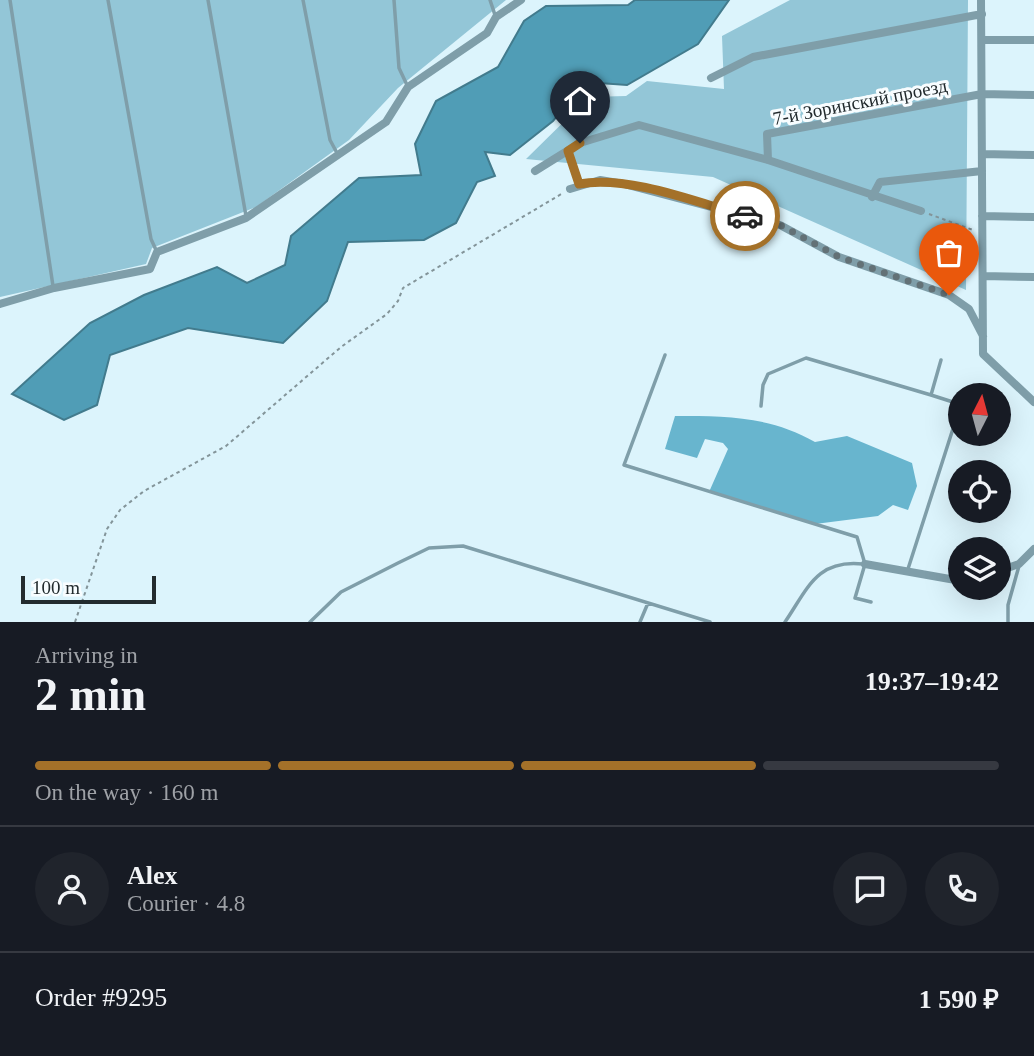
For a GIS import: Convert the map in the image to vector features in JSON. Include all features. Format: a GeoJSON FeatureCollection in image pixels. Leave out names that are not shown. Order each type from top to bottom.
{"type":"FeatureCollection","features":[{"type":"Feature","properties":{"kind":"street"},"geometry":{"type":"LineString","coordinates":[[0,304],[54,288],[150,269],[157,252],[246,218],[386,122],[408,87],[487,33],[496,17],[521,0]]}},
{"type":"Feature","properties":{"kind":"street"},"geometry":{"type":"LineString","coordinates":[[982,0],[983,354],[1034,402]]}},
{"type":"Feature","properties":{"kind":"street"},"geometry":{"type":"LineString","coordinates":[[711,78],[753,57],[982,14]]}},
{"type":"Feature","properties":{"kind":"street"},"geometry":{"type":"LineString","coordinates":[[982,40],[1034,40]]}},
{"type":"Feature","properties":{"kind":"street"},"geometry":{"type":"LineString","coordinates":[[982,94],[1034,95]]}},
{"type":"Feature","properties":{"kind":"street","name":"7-й Зоринский проезд"},"geometry":{"type":"LineString","coordinates":[[768,160],[767,134],[982,94]]}},
{"type":"Feature","properties":{"kind":"street"},"geometry":{"type":"LineString","coordinates":[[536,171],[580,143],[639,125],[768,160],[872,197],[921,211]]}},
{"type":"Feature","properties":{"kind":"street"},"geometry":{"type":"LineString","coordinates":[[982,154],[1034,155]]}},
{"type":"Feature","properties":{"kind":"street"},"geometry":{"type":"LineString","coordinates":[[872,197],[880,182],[982,172]]}},
{"type":"Feature","properties":{"kind":"street"},"geometry":{"type":"LineString","coordinates":[[570,189],[579,184],[600,180],[624,184],[780,225],[839,257],[949,295],[970,310],[983,336]]}},
{"type":"Feature","properties":{"kind":"street"},"geometry":{"type":"LineString","coordinates":[[982,216],[1034,217]]}},
{"type":"Feature","properties":{"kind":"street"},"geometry":{"type":"LineString","coordinates":[[983,276],[1034,276]]}},
{"type":"Feature","properties":{"kind":"street"},"geometry":{"type":"LineString","coordinates":[[1011,567],[1019,564],[1034,549]]}},
{"type":"Feature","properties":{"kind":"street"},"geometry":{"type":"LineString","coordinates":[[865,564],[948,579]]}},
{"type":"Feature","properties":{"kind":"lane"},"geometry":{"type":"LineString","coordinates":[[10,0],[54,288]]}},
{"type":"Feature","properties":{"kind":"lane"},"geometry":{"type":"LineString","coordinates":[[108,0],[151,239],[157,252]]}},
{"type":"Feature","properties":{"kind":"lane"},"geometry":{"type":"LineString","coordinates":[[208,0],[246,218]]}},
{"type":"Feature","properties":{"kind":"lane"},"geometry":{"type":"LineString","coordinates":[[303,0],[330,140],[338,155]]}},
{"type":"Feature","properties":{"kind":"lane"},"geometry":{"type":"LineString","coordinates":[[394,0],[400,68],[408,87]]}},
{"type":"Feature","properties":{"kind":"lane"},"geometry":{"type":"LineString","coordinates":[[490,0],[496,17]]}},
{"type":"Feature","properties":{"kind":"lane"},"geometry":{"type":"LineString","coordinates":[[568,151],[579,184]]}},
{"type":"Feature","properties":{"kind":"lane"},"geometry":{"type":"LineString","coordinates":[[665,355],[624,465],[857,537],[865,564],[855,598],[871,602]]}},
{"type":"Feature","properties":{"kind":"lane"},"geometry":{"type":"LineString","coordinates":[[761,406],[763,385],[768,374],[806,358],[956,403],[959,410],[922,533],[906,573]]}},
{"type":"Feature","properties":{"kind":"lane"},"geometry":{"type":"LineString","coordinates":[[931,395],[941,360]]}},
{"type":"Feature","properties":{"kind":"lane"},"geometry":{"type":"LineString","coordinates":[[310,622],[341,592],[429,548],[463,546],[710,622]]}},
{"type":"Feature","properties":{"kind":"lane"},"geometry":{"type":"LineString","coordinates":[[785,622],[814,580],[828,566],[844,562],[865,564]]}},
{"type":"Feature","properties":{"kind":"lane"},"geometry":{"type":"LineString","coordinates":[[1008,622],[1008,605],[1019,564]]}},
{"type":"Feature","properties":{"kind":"lane"},"geometry":{"type":"LineString","coordinates":[[640,622],[648,603]]}},
{"type":"Feature","properties":{"kind":"path"},"geometry":{"type":"LineString","coordinates":[[75,622],[107,529],[120,510],[144,491],[226,446],[341,348],[387,314],[398,301],[403,288],[570,189]]}},
{"type":"Feature","properties":{"kind":"path"},"geometry":{"type":"LineString","coordinates":[[921,211],[982,234]]}},
{"type":"Feature","properties":{"kind":"shaded area"},"geometry":{"type":"Polygon","coordinates":[[[0,0],[506,0],[398,88],[349,140],[256,207],[152,248],[146,264],[0,297],[0,0]]]}},
{"type":"Feature","properties":{"kind":"shaded area"},"geometry":{"type":"Polygon","coordinates":[[[635,0],[729,0],[698,44],[627,85],[585,82],[553,121],[510,155],[485,152],[495,176],[477,182],[456,223],[424,240],[348,242],[327,301],[283,343],[188,328],[110,355],[97,405],[64,420],[12,394],[90,323],[144,295],[217,267],[247,283],[285,265],[291,236],[359,178],[421,175],[415,144],[436,101],[498,67],[524,21],[546,6],[628,5],[635,0]]]}},
{"type":"Feature","properties":{"kind":"shaded area"},"geometry":{"type":"Polygon","coordinates":[[[790,0],[968,0],[966,290],[713,177],[526,159],[589,97],[626,96],[647,81],[724,89],[722,36],[790,0]]]}},
{"type":"Feature","properties":{"kind":"shaded area"},"geometry":{"type":"Polygon","coordinates":[[[675,416],[729,417],[764,422],[798,433],[815,442],[847,436],[912,463],[917,486],[908,510],[893,505],[878,516],[815,524],[709,492],[728,449],[723,443],[705,439],[697,458],[665,449],[675,416]]]}},
{"type":"Feature","properties":{"kind":"way so far"},"geometry":{"type":"LineString","coordinates":[[745,216],[780,225],[839,257],[881,269],[949,295]]}},
{"type":"Feature","properties":{"kind":"route"},"geometry":{"type":"LineString","coordinates":[[580,143],[568,151],[579,184],[600,180],[624,184],[745,216]]}}]}
